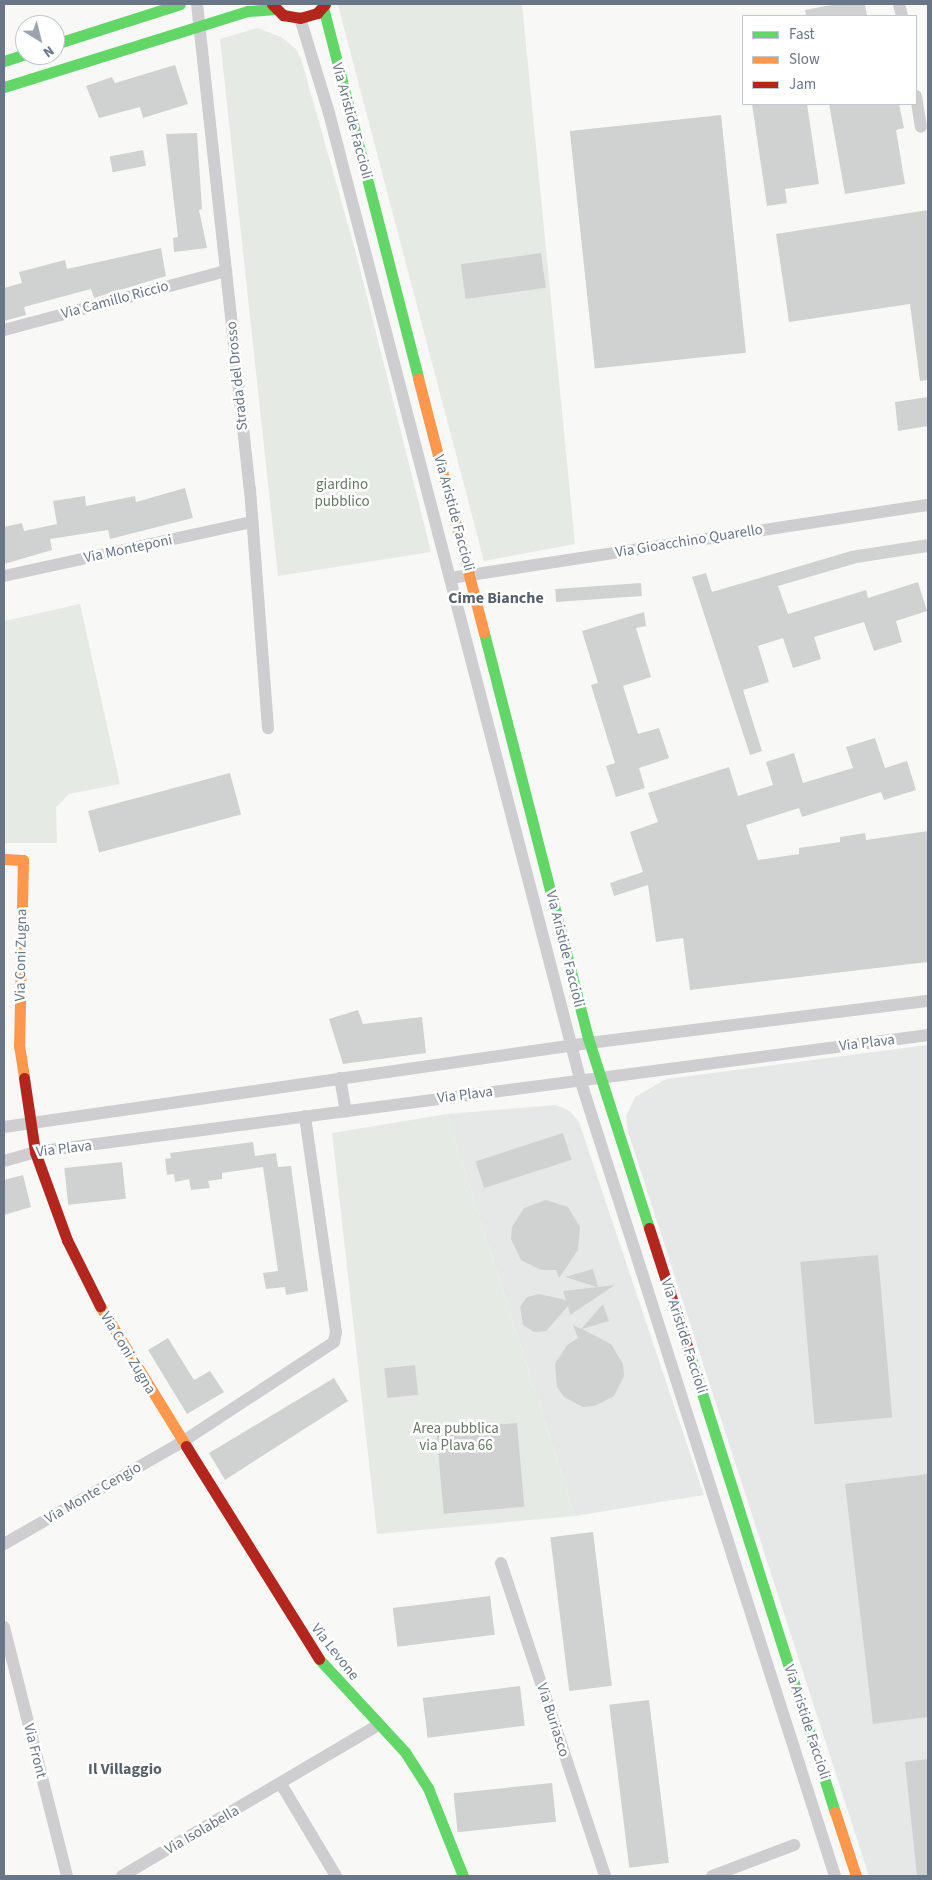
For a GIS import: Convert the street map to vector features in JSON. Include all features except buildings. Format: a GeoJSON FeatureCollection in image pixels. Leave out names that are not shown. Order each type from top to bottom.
{"type":"FeatureCollection","features":[{"type":"Feature","properties":{"kind":"street"},"geometry":{"type":"LineString","coordinates":[[65,41],[180,4]]}},
{"type":"Feature","properties":{"kind":"street","name":"Strada del Drosso"},"geometry":{"type":"LineString","coordinates":[[197,4],[252,522],[268,728]]}},
{"type":"Feature","properties":{"kind":"street"},"geometry":{"type":"LineString","coordinates":[[4,87],[198,26],[262,8],[274,7],[300,18],[324,6]]}},
{"type":"Feature","properties":{"kind":"street","name":"Via Aristide Faccioli"},"geometry":{"type":"LineString","coordinates":[[324,6],[590,1043],[856,1876]]}},
{"type":"Feature","properties":{"kind":"street","name":"Via Aristide Faccioli"},"geometry":{"type":"LineString","coordinates":[[300,18],[330,118],[580,1080],[835,1876]]}},
{"type":"Feature","properties":{"kind":"street"},"geometry":{"type":"LineString","coordinates":[[917,102],[921,127]]}},
{"type":"Feature","properties":{"kind":"street","name":"Via Camillo Riccio"},"geometry":{"type":"LineString","coordinates":[[4,330],[226,271]]}},
{"type":"Feature","properties":{"kind":"street","name":"Via Gioacchino Quarello"},"geometry":{"type":"LineString","coordinates":[[450,578],[928,505]]}},
{"type":"Feature","properties":{"kind":"street","name":"Via Monteponi"},"geometry":{"type":"LineString","coordinates":[[4,576],[252,522]]}},
{"type":"Feature","properties":{"kind":"street","name":"Via Coni Zugna"},"geometry":{"type":"LineString","coordinates":[[4,859],[23,860],[19,1046],[35,1152],[67,1240],[100,1306],[182,1442]]}},
{"type":"Feature","properties":{"kind":"street"},"geometry":{"type":"LineString","coordinates":[[4,1127],[29,1120],[590,1043],[928,1001]]}},
{"type":"Feature","properties":{"kind":"street","name":"Via Plava"},"geometry":{"type":"LineString","coordinates":[[4,1161],[35,1152],[601,1076],[928,1035]]}},
{"type":"Feature","properties":{"kind":"street"},"geometry":{"type":"LineString","coordinates":[[340,1078],[346,1110]]}},
{"type":"Feature","properties":{"kind":"street"},"geometry":{"type":"LineString","coordinates":[[182,1442],[334,1342],[336,1332],[305,1116]]}},
{"type":"Feature","properties":{"kind":"street","name":"Via Monte Cengio"},"geometry":{"type":"LineString","coordinates":[[4,1544],[182,1442]]}},
{"type":"Feature","properties":{"kind":"street","name":"Via Levone"},"geometry":{"type":"LineString","coordinates":[[182,1442],[297,1627],[332,1677],[405,1752],[428,1788],[463,1876]]}},
{"type":"Feature","properties":{"kind":"street","name":"Via Buriasco"},"geometry":{"type":"LineString","coordinates":[[501,1563],[605,1876]]}},
{"type":"Feature","properties":{"kind":"street","name":"Via Front"},"geometry":{"type":"LineString","coordinates":[[4,1627],[67,1876]]}},
{"type":"Feature","properties":{"kind":"street","name":"Via Isolabella"},"geometry":{"type":"LineString","coordinates":[[122,1876],[281,1784],[378,1725]]}},
{"type":"Feature","properties":{"kind":"street"},"geometry":{"type":"LineString","coordinates":[[281,1784],[336,1876]]}},
{"type":"Feature","properties":{"kind":"street"},"geometry":{"type":"LineString","coordinates":[[712,1876],[794,1845]]}},
{"type":"Feature","properties":{"kind":"shaded area"},"geometry":{"type":"Polygon","coordinates":[[[928,1045],[928,1876],[869,1876],[628,1132],[626,1116],[635,1097],[666,1079],[928,1045]]]}},
{"type":"Feature","properties":{"kind":"shaded area"},"geometry":{"type":"Polygon","coordinates":[[[556,1105],[570,1111],[579,1122],[704,1495],[575,1516],[447,1114],[556,1105]]]}},
{"type":"Feature","properties":{"kind":"green space"},"geometry":{"type":"Polygon","coordinates":[[[522,4],[575,544],[484,561],[338,5],[522,4]]]}},
{"type":"Feature","properties":{"kind":"green space","name":"giardino pubblico"},"geometry":{"type":"Polygon","coordinates":[[[257,28],[281,37],[296,49],[301,59],[356,253],[431,552],[278,576],[220,39],[257,28]]]}},
{"type":"Feature","properties":{"kind":"green space"},"geometry":{"type":"Polygon","coordinates":[[[80,604],[120,784],[69,794],[56,807],[57,843],[4,843],[4,621],[80,604]]]}},
{"type":"Feature","properties":{"kind":"green space","name":"Area pubblica via Plava 66"},"geometry":{"type":"Polygon","coordinates":[[[447,1114],[575,1516],[377,1534],[332,1133],[447,1114]]]}},
{"type":"Feature","properties":{"kind":"traffic: fast"},"geometry":{"type":"LineString","coordinates":[[65,41],[180,4]]}},
{"type":"Feature","properties":{"kind":"traffic: fast"},"geometry":{"type":"LineString","coordinates":[[323,7],[418,378]]}},
{"type":"Feature","properties":{"kind":"traffic: fast"},"geometry":{"type":"LineString","coordinates":[[4,87],[248,11],[276,9]]}},
{"type":"Feature","properties":{"kind":"traffic: fast"},"geometry":{"type":"LineString","coordinates":[[4,61],[15,57]]}},
{"type":"Feature","properties":{"kind":"traffic: fast"},"geometry":{"type":"LineString","coordinates":[[484,633],[588,1038],[649,1228]]}},
{"type":"Feature","properties":{"kind":"traffic: fast"},"geometry":{"type":"LineString","coordinates":[[688,1349],[835,1812]]}},
{"type":"Feature","properties":{"kind":"traffic: fast"},"geometry":{"type":"LineString","coordinates":[[319,1659],[405,1752],[428,1788],[463,1876]]}},
{"type":"Feature","properties":{"kind":"traffic: slow"},"geometry":{"type":"LineString","coordinates":[[418,378],[484,633]]}},
{"type":"Feature","properties":{"kind":"traffic: slow"},"geometry":{"type":"LineString","coordinates":[[4,859],[23,860],[19,1045],[24,1078]]}},
{"type":"Feature","properties":{"kind":"traffic: slow"},"geometry":{"type":"LineString","coordinates":[[100,1306],[186,1446]]}},
{"type":"Feature","properties":{"kind":"traffic: slow"},"geometry":{"type":"LineString","coordinates":[[835,1812],[856,1876]]}},
{"type":"Feature","properties":{"kind":"traffic: jam"},"geometry":{"type":"LineString","coordinates":[[272,4],[283,15],[300,18],[317,13],[325,4]]}},
{"type":"Feature","properties":{"kind":"traffic: jam"},"geometry":{"type":"LineString","coordinates":[[24,1078],[35,1152],[67,1240],[100,1306]]}},
{"type":"Feature","properties":{"kind":"traffic: jam"},"geometry":{"type":"LineString","coordinates":[[649,1228],[688,1349]]}},
{"type":"Feature","properties":{"kind":"traffic: jam"},"geometry":{"type":"LineString","coordinates":[[186,1446],[319,1659]]}},
{"type":"Feature","properties":{"kind":"district","name":"Cime Bianche"},"geometry":{"type":"Point","coordinates":[496,598]}},
{"type":"Feature","properties":{"kind":"district","name":"Il Villaggio"},"geometry":{"type":"Point","coordinates":[125,1769]}}]}
